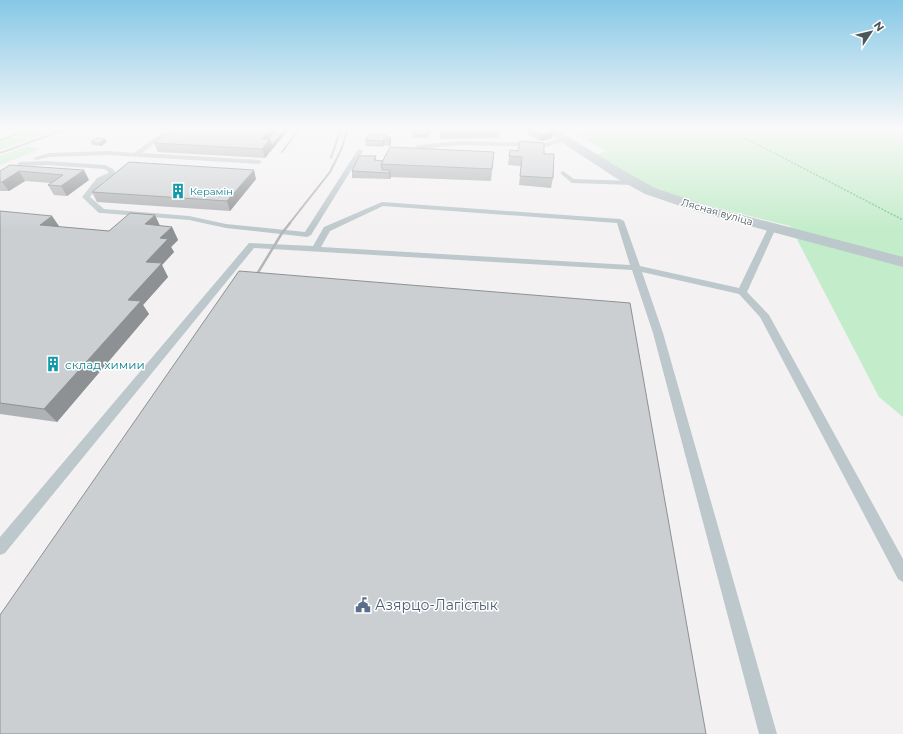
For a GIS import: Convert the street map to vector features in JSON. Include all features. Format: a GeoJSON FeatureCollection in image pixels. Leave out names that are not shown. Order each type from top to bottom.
{"type":"FeatureCollection","features":[{"type":"Feature","properties":{"kind":"street","name":"Лясная вуліца"},"geometry":{"type":"LineString","coordinates":[[602,162],[634,183],[650,191],[703,209],[903,262]]}},
{"type":"Feature","properties":{"kind":"lane"},"geometry":{"type":"LineString","coordinates":[[22,162],[16,165],[47,163],[105,167],[111,170],[112,174],[100,180],[86,197],[102,211],[189,218],[226,226],[307,235],[353,162]]}},
{"type":"Feature","properties":{"kind":"lane"},"geometry":{"type":"LineString","coordinates":[[563,172],[572,181],[634,183]]}},
{"type":"Feature","properties":{"kind":"lane"},"geometry":{"type":"LineString","coordinates":[[315,249],[327,229],[382,204],[620,221],[658,333],[768,734]]}},
{"type":"Feature","properties":{"kind":"lane"},"geometry":{"type":"LineString","coordinates":[[742,292],[772,228]]}},
{"type":"Feature","properties":{"kind":"lane"},"geometry":{"type":"LineString","coordinates":[[0,548],[252,245],[636,268],[742,292],[764,314],[903,574]]}},
{"type":"Feature","properties":{"kind":"path"},"geometry":{"type":"LineString","coordinates":[[792,162],[903,220]]}},
{"type":"Feature","properties":{"kind":"green space"},"geometry":{"type":"Polygon","coordinates":[[[609,162],[903,162],[903,417],[879,397],[790,226],[682,199],[651,188],[609,162]]]}},
{"type":"Feature","properties":{"kind":"building","name":"Керамін"},"geometry":{"type":"Polygon","coordinates":[[[129,162],[254,170],[227,201],[92,192],[129,162]]]}},
{"type":"Feature","properties":{"kind":"building"},"geometry":{"type":"Polygon","coordinates":[[[356,162],[382,162],[382,170],[390,170],[389,173],[352,171],[356,162]]]}},
{"type":"Feature","properties":{"kind":"building"},"geometry":{"type":"Polygon","coordinates":[[[382,162],[493,162],[492,169],[381,164],[382,162]]]}},
{"type":"Feature","properties":{"kind":"building"},"geometry":{"type":"Polygon","coordinates":[[[521,162],[554,162],[553,178],[520,176],[521,162]]]}},
{"type":"Feature","properties":{"kind":"building"},"geometry":{"type":"Polygon","coordinates":[[[10,165],[84,170],[61,186],[48,185],[63,175],[19,171],[0,182],[0,171],[10,165]]]}},
{"type":"Feature","properties":{"kind":"building","name":"склад химии"},"geometry":{"type":"Polygon","coordinates":[[[0,211],[52,216],[40,225],[109,231],[130,213],[155,215],[145,224],[172,227],[160,238],[168,239],[146,262],[162,263],[128,300],[141,301],[44,409],[0,403],[0,211]]]}},
{"type":"Feature","properties":{"kind":"building"},"geometry":{"type":"Polygon","coordinates":[[[239,271],[630,303],[706,734],[0,734],[0,615],[239,271]]]}},
{"type":"Feature","properties":{"kind":"railway"},"geometry":{"type":"LineString","coordinates":[[289,224],[330,172],[335,162]]}},
{"type":"Feature","properties":{"kind":"railway"},"geometry":{"type":"LineString","coordinates":[[254,279],[282,233],[290,223]]}},
{"type":"Feature","properties":{"kind":"place","name":"Керамін"},"geometry":{"type":"Point","coordinates":[178,191]}},
{"type":"Feature","properties":{"kind":"place","name":"склад химии"},"geometry":{"type":"Point","coordinates":[53,364]}},
{"type":"Feature","properties":{"kind":"place","name":"Азярцо-Лагістык"},"geometry":{"type":"Point","coordinates":[363,605]}}]}
